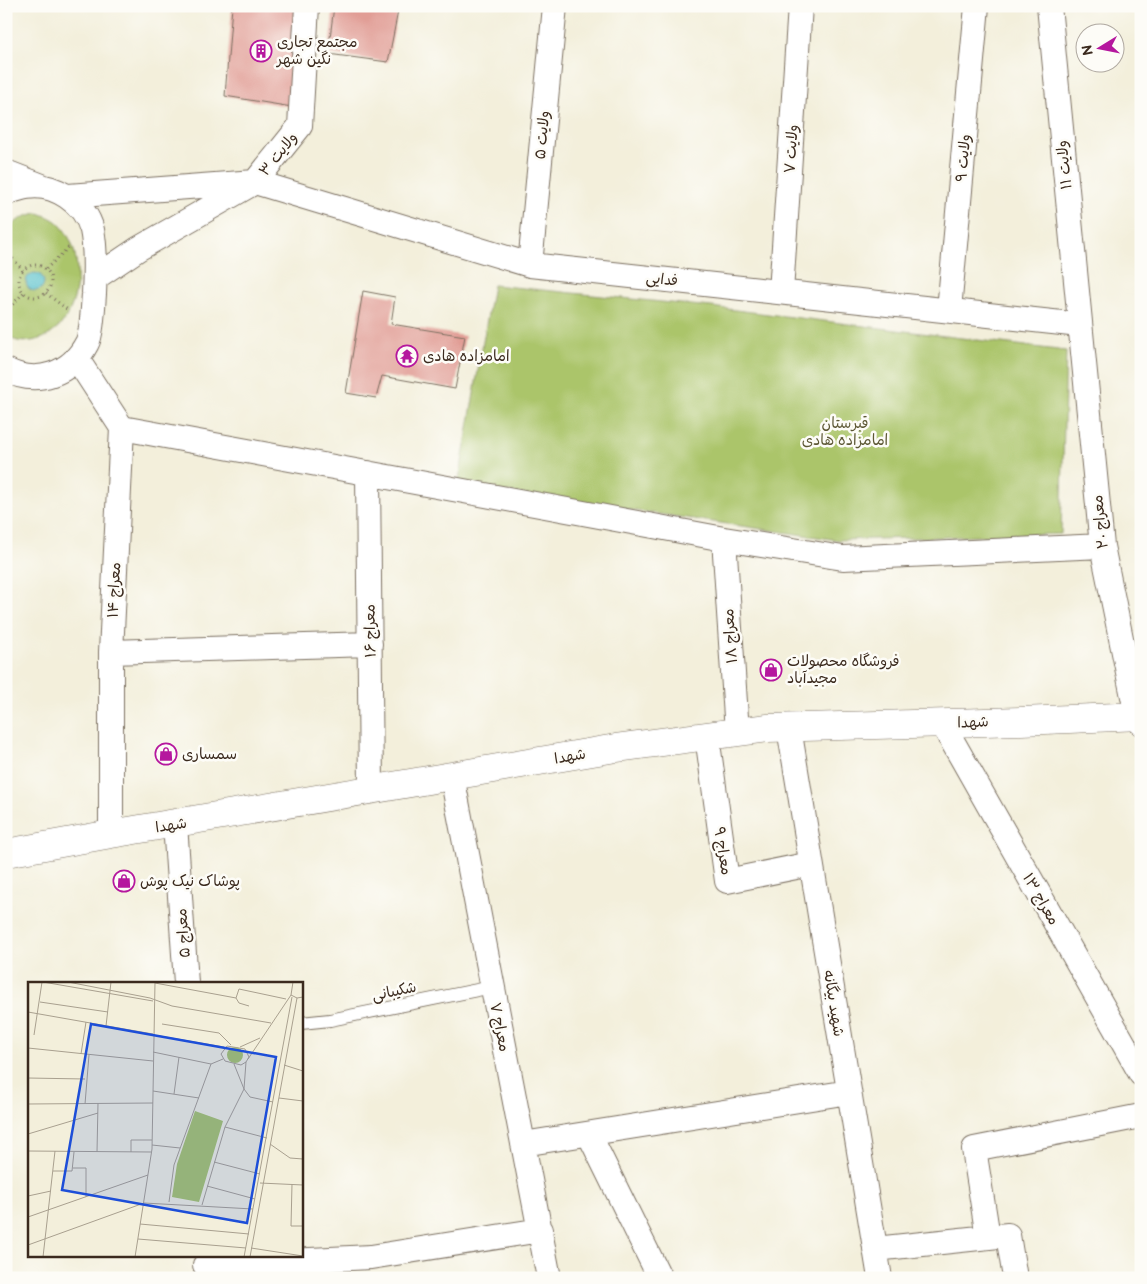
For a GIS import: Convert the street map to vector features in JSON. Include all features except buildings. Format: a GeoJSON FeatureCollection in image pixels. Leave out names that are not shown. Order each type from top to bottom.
{"type":"FeatureCollection","features":[{"type":"Feature","properties":{"kind":"street","name":"ولایت ۳"},"geometry":{"type":"LineString","coordinates":[[255,182],[300,126],[307,6]]}},
{"type":"Feature","properties":{"kind":"street","name":"ولایت ۵"},"geometry":{"type":"LineString","coordinates":[[530,265],[555,6]]}},
{"type":"Feature","properties":{"kind":"street","name":"ولایت ۷"},"geometry":{"type":"LineString","coordinates":[[781,292],[800,6]]}},
{"type":"Feature","properties":{"kind":"street","name":"ولایت ۹"},"geometry":{"type":"LineString","coordinates":[[949,310],[977,6]]}},
{"type":"Feature","properties":{"kind":"street","name":"ولایت ۱۱"},"geometry":{"type":"LineString","coordinates":[[1049,6],[1080,325]]}},
{"type":"Feature","properties":{"kind":"street"},"geometry":{"type":"LineString","coordinates":[[6,172],[58,192],[82,210],[92,229],[95,278],[88,342],[77,358],[61,371],[44,377],[25,377],[6,370]]}},
{"type":"Feature","properties":{"kind":"street"},"geometry":{"type":"LineString","coordinates":[[6,194],[29,187],[58,192],[255,182]]}},
{"type":"Feature","properties":{"kind":"street"},"geometry":{"type":"LineString","coordinates":[[95,278],[138,249],[255,182]]}},
{"type":"Feature","properties":{"kind":"street","name":"فدایی"},"geometry":{"type":"LineString","coordinates":[[255,182],[530,265],[1080,325]]}},
{"type":"Feature","properties":{"kind":"street","name":"معراج ۲۰"},"geometry":{"type":"LineString","coordinates":[[1080,325],[1102,546],[1139,718]]}},
{"type":"Feature","properties":{"kind":"street"},"geometry":{"type":"LineString","coordinates":[[77,358],[122,428],[724,539],[843,558],[1102,546]]}},
{"type":"Feature","properties":{"kind":"street","name":"معراج ۱۴"},"geometry":{"type":"LineString","coordinates":[[111,834],[111,652],[122,428]]}},
{"type":"Feature","properties":{"kind":"street","name":"معراج ۱۶"},"geometry":{"type":"LineString","coordinates":[[368,473],[371,790]]}},
{"type":"Feature","properties":{"kind":"street","name":"معراج ۱۸"},"geometry":{"type":"LineString","coordinates":[[724,539],[737,732]]}},
{"type":"Feature","properties":{"kind":"street"},"geometry":{"type":"LineString","coordinates":[[111,652],[370,644]]}},
{"type":"Feature","properties":{"kind":"street","name":"شهدا"},"geometry":{"type":"LineString","coordinates":[[6,854],[111,834],[616,748],[768,728],[1139,718]]}},
{"type":"Feature","properties":{"kind":"street","name":"معراج ۱۳"},"geometry":{"type":"LineString","coordinates":[[942,723],[1141,1074]]}},
{"type":"Feature","properties":{"kind":"street","name":"شهید بیگانه"},"geometry":{"type":"LineString","coordinates":[[789,728],[880,1278]]}},
{"type":"Feature","properties":{"kind":"street","name":"معراج ۹"},"geometry":{"type":"LineString","coordinates":[[707,736],[727,881],[811,864]]}},
{"type":"Feature","properties":{"kind":"street","name":"معراج ۷"},"geometry":{"type":"LineString","coordinates":[[452,776],[549,1278]]}},
{"type":"Feature","properties":{"kind":"street","name":"معراج ۵"},"geometry":{"type":"LineString","coordinates":[[175,824],[186,982]]}},
{"type":"Feature","properties":{"kind":"street"},"geometry":{"type":"LineString","coordinates":[[523,1144],[849,1092]]}},
{"type":"Feature","properties":{"kind":"street"},"geometry":{"type":"LineString","coordinates":[[988,1237],[974,1149],[1141,1116]]}},
{"type":"Feature","properties":{"kind":"street"},"geometry":{"type":"LineString","coordinates":[[589,1134],[660,1278]]}},
{"type":"Feature","properties":{"kind":"street"},"geometry":{"type":"LineString","coordinates":[[205,1266],[373,1267],[541,1230]]}},
{"type":"Feature","properties":{"kind":"street"},"geometry":{"type":"LineString","coordinates":[[875,1249],[1008,1235],[1014,1278]]}},
{"type":"Feature","properties":{"kind":"lane","name":"شکیبانی"},"geometry":{"type":"LineString","coordinates":[[302,1023],[330,1020],[492,987]]}},
{"type":"Feature","properties":{"kind":"path"},"geometry":{"type":"LineString","coordinates":[[46,269],[72,244]]}},
{"type":"Feature","properties":{"kind":"path"},"geometry":{"type":"LineString","coordinates":[[6,251],[23,270]]}},
{"type":"Feature","properties":{"kind":"path"},"geometry":{"type":"LineString","coordinates":[[32,265],[42,266],[46,269],[51,278],[51,283],[46,293],[36,297],[24,292],[19,280],[23,270],[32,265]]}},
{"type":"Feature","properties":{"kind":"path"},"geometry":{"type":"LineString","coordinates":[[6,312],[24,292]]}},
{"type":"Feature","properties":{"kind":"path"},"geometry":{"type":"LineString","coordinates":[[46,293],[70,311]]}},
{"type":"Feature","properties":{"kind":"green space"},"geometry":{"type":"Polygon","coordinates":[[[38,213],[56,221],[70,240],[75,257],[77,275],[75,293],[70,310],[60,325],[48,336],[21,342],[6,335],[6,233],[20,219],[38,213]]]}},
{"type":"Feature","properties":{"kind":"green space","name":"قبرستان امامزاده هادی"},"geometry":{"type":"Polygon","coordinates":[[[493,285],[711,307],[1066,351],[1061,534],[838,540],[458,485],[493,285]]]}},
{"type":"Feature","properties":{"kind":"water"},"geometry":{"type":"Polygon","coordinates":[[[35,273],[41,276],[44,282],[41,288],[35,291],[29,288],[26,282],[29,276],[35,273]]]}},
{"type":"Feature","properties":{"kind":"place","name":"مجتمع تجاری نگین شهر"},"geometry":{"type":"Point","coordinates":[261,51]}},
{"type":"Feature","properties":{"kind":"place","name":"امامزاده هادی"},"geometry":{"type":"Point","coordinates":[407,356]}},
{"type":"Feature","properties":{"kind":"place","name":"فروشگاه محصولات مجیدآباد"},"geometry":{"type":"Point","coordinates":[771,670]}},
{"type":"Feature","properties":{"kind":"place","name":"سمساری"},"geometry":{"type":"Point","coordinates":[166,754]}},
{"type":"Feature","properties":{"kind":"place","name":"پوشاک نیک پوش"},"geometry":{"type":"Point","coordinates":[124,881]}}]}
